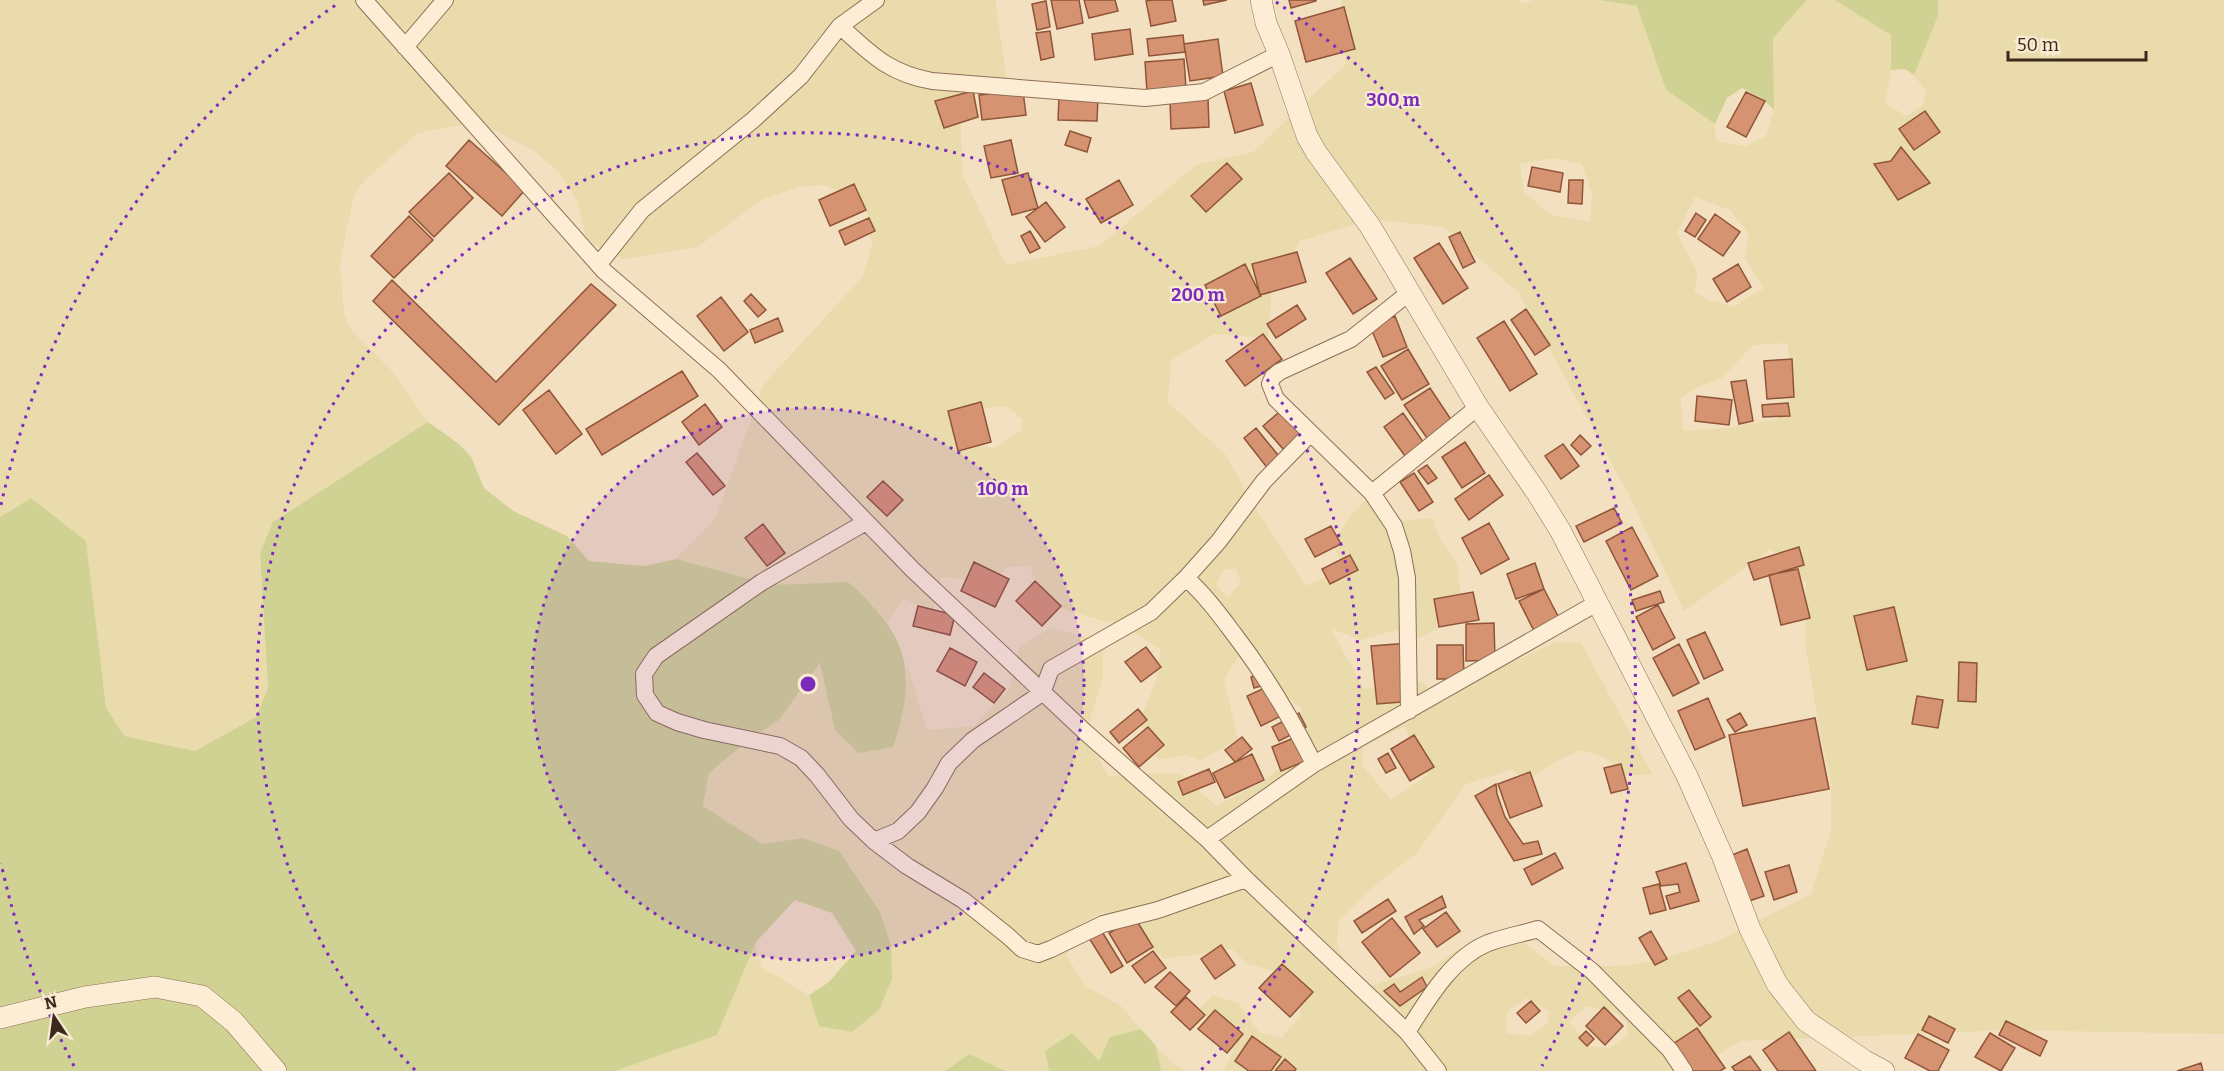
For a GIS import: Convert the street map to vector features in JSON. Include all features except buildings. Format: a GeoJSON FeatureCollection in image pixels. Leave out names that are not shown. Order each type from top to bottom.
{"type":"FeatureCollection","features":[{"type":"Feature","properties":{"kind":"street"},"geometry":{"type":"LineString","coordinates":[[364,0],[604,271],[719,370],[912,570],[1042,693],[1207,839],[1407,1032],[1438,1071]]}},
{"type":"Feature","properties":{"kind":"street"},"geometry":{"type":"LineString","coordinates":[[405,47],[446,0]]}},
{"type":"Feature","properties":{"kind":"street"},"geometry":{"type":"LineString","coordinates":[[599,264],[642,210],[753,120],[801,76],[840,26],[876,0]]}},
{"type":"Feature","properties":{"kind":"street"},"geometry":{"type":"LineString","coordinates":[[1261,0],[1266,23],[1307,136],[1316,152],[1370,226],[1478,407],[1560,530],[1687,776],[1722,855],[1750,930],[1777,984],[1806,1021],[1865,1061],[1884,1071]]}},
{"type":"Feature","properties":{"kind":"street"},"geometry":{"type":"LineString","coordinates":[[840,26],[875,57],[895,71],[912,77],[933,81],[1145,98],[1204,92],[1279,54]]}},
{"type":"Feature","properties":{"kind":"street"},"geometry":{"type":"LineString","coordinates":[[1409,711],[1407,578],[1394,526],[1372,493],[1276,399],[1270,384],[1279,372],[1351,339],[1410,292]]}},
{"type":"Feature","properties":{"kind":"street"},"geometry":{"type":"LineString","coordinates":[[1372,493],[1478,407]]}},
{"type":"Feature","properties":{"kind":"street"},"geometry":{"type":"LineString","coordinates":[[874,841],[898,831],[918,812],[949,764],[973,740],[1042,693],[1051,669],[1151,612],[1186,578],[1219,541],[1264,481],[1310,434]]}},
{"type":"Feature","properties":{"kind":"street"},"geometry":{"type":"LineString","coordinates":[[866,522],[762,582],[656,656],[644,674],[645,695],[657,713],[704,730],[780,746],[801,758],[851,819],[874,841],[907,866],[963,900],[1022,949],[1038,954],[1051,950],[1103,924],[1158,910],[1246,879]]}},
{"type":"Feature","properties":{"kind":"street"},"geometry":{"type":"LineString","coordinates":[[1186,578],[1204,593],[1266,676],[1290,715],[1314,764]]}},
{"type":"Feature","properties":{"kind":"street"},"geometry":{"type":"LineString","coordinates":[[1207,839],[1314,764],[1598,603]]}},
{"type":"Feature","properties":{"kind":"street"},"geometry":{"type":"LineString","coordinates":[[1407,1032],[1438,984],[1470,953],[1501,938],[1538,929],[1592,971],[1670,1050],[1684,1071]]}},
{"type":"Feature","properties":{"kind":"street"},"geometry":{"type":"LineString","coordinates":[[0,1018],[85,997],[155,987],[202,996],[234,1022],[276,1071]]}},
{"type":"Feature","properties":{"kind":"shaded area"},"geometry":{"type":"Polygon","coordinates":[[[0,0],[995,0],[1009,94],[959,95],[963,176],[1006,265],[1099,246],[1196,165],[1253,152],[1346,64],[1341,0],[1519,0],[1522,4],[1534,0],[1599,0],[1637,6],[1666,90],[1715,124],[1716,141],[1746,146],[1766,136],[1774,110],[1773,38],[1807,0],[1835,0],[1892,35],[1891,70],[1885,103],[1906,116],[1922,106],[1926,92],[1914,75],[1938,16],[1938,0],[2224,0],[2224,1034],[2009,1030],[1740,1041],[1691,1071],[1223,1071],[1234,1051],[1200,1008],[1213,995],[1238,1003],[1259,1032],[1281,1038],[1300,1017],[1301,996],[1286,975],[1246,963],[1232,949],[1163,959],[1132,927],[1103,912],[1068,931],[1067,956],[1085,986],[1120,1005],[1141,1029],[1110,1037],[1099,1062],[1049,1069],[1051,1071],[1005,1071],[969,1054],[945,1071],[615,1071],[717,1035],[756,942],[761,967],[809,995],[819,1026],[892,979],[803,838],[762,844],[703,806],[709,773],[750,739],[779,720],[821,662],[835,730],[908,682],[905,658],[927,730],[974,726],[1010,688],[1019,648],[1050,628],[1103,641],[1103,677],[1086,734],[1108,776],[1144,773],[1181,774],[1216,806],[1264,781],[1303,749],[1302,709],[1285,695],[1268,667],[1239,656],[1224,679],[1238,739],[1201,760],[1185,755],[1158,760],[1139,722],[1156,681],[1161,649],[1119,625],[1065,610],[1044,597],[1029,566],[1008,567],[996,579],[941,577],[933,614],[904,598],[886,624],[873,605],[771,585],[676,559],[716,518],[763,385],[863,276],[872,246],[867,213],[857,199],[821,185],[799,187],[761,200],[698,247],[623,259],[587,240],[577,201],[560,174],[535,151],[477,122],[418,133],[365,180],[354,195],[340,263],[344,313],[351,330],[391,370],[428,422],[273,522],[260,553],[268,688],[256,717],[195,751],[124,736],[106,707],[86,541],[31,498],[0,517],[0,0]],[[1554,158],[1520,164],[1524,192],[1551,215],[1590,222],[1592,193],[1582,164],[1554,158]],[[1695,197],[1677,233],[1698,273],[1694,292],[1709,300],[1733,307],[1764,288],[1745,258],[1749,234],[1730,210],[1695,197]],[[1372,219],[1300,241],[1272,289],[1268,338],[1214,334],[1171,360],[1168,402],[1227,456],[1248,496],[1306,586],[1344,568],[1333,544],[1351,515],[1377,489],[1402,521],[1433,518],[1439,537],[1457,564],[1462,604],[1446,625],[1419,638],[1400,629],[1361,640],[1331,629],[1364,689],[1423,682],[1442,703],[1478,678],[1557,642],[1581,643],[1653,775],[1625,775],[1606,758],[1581,750],[1523,782],[1513,769],[1466,784],[1417,853],[1374,886],[1338,922],[1337,948],[1364,988],[1433,967],[1455,951],[1508,931],[1555,966],[1618,966],[1651,962],[1719,941],[1811,894],[1831,831],[1831,783],[1806,650],[1806,583],[1771,549],[1684,611],[1629,495],[1519,293],[1443,227],[1372,219]],[[1787,343],[1753,345],[1722,378],[1698,387],[1681,397],[1683,431],[1728,428],[1777,419],[1790,399],[1791,366],[1787,343]],[[991,407],[967,416],[973,441],[982,446],[995,448],[1020,431],[1023,420],[1008,407],[991,407]],[[1225,569],[1216,585],[1227,597],[1241,584],[1236,569],[1225,569]],[[1405,726],[1363,746],[1362,765],[1391,800],[1427,776],[1405,726]],[[1527,998],[1507,1011],[1507,1033],[1530,1036],[1547,1024],[1549,1011],[1527,998]],[[1587,1006],[1568,1022],[1591,1046],[1610,1048],[1628,1035],[1627,1023],[1617,1013],[1587,1006]]]}},
{"type":"Feature","properties":{"kind":"shaded area"},"geometry":{"type":"Polygon","coordinates":[[[1156,1046],[1171,1062],[1185,1071],[1161,1071],[1156,1046]]]}},
{"type":"Feature","properties":{"kind":"green space"},"geometry":{"type":"Polygon","coordinates":[[[1599,0],[1807,0],[1773,38],[1774,110],[1762,98],[1742,88],[1727,98],[1715,124],[1666,90],[1637,6],[1599,0]]]}},
{"type":"Feature","properties":{"kind":"green space"},"geometry":{"type":"Polygon","coordinates":[[[1835,0],[1938,0],[1938,16],[1914,75],[1905,69],[1891,70],[1891,35],[1835,0]]]}},
{"type":"Feature","properties":{"kind":"green space"},"geometry":{"type":"Polygon","coordinates":[[[428,422],[459,444],[471,457],[484,488],[513,511],[567,536],[589,561],[644,566],[676,559],[771,585],[848,582],[884,620],[896,638],[903,656],[906,676],[901,720],[893,747],[859,753],[835,730],[820,663],[779,720],[750,739],[709,773],[703,806],[762,844],[803,838],[839,851],[880,912],[891,945],[892,979],[879,1010],[852,1032],[819,1026],[809,995],[829,982],[856,951],[832,913],[795,900],[756,942],[717,1035],[615,1071],[0,1071],[0,517],[31,498],[86,541],[106,707],[124,736],[195,751],[256,717],[268,688],[260,553],[273,522],[428,422]]]}},
{"type":"Feature","properties":{"kind":"green space"},"geometry":{"type":"Polygon","coordinates":[[[1141,1029],[1156,1046],[1161,1071],[1051,1071],[1049,1069],[1045,1051],[1072,1033],[1099,1061],[1110,1037],[1141,1029]]]}},
{"type":"Feature","properties":{"kind":"green space"},"geometry":{"type":"Polygon","coordinates":[[[969,1054],[1005,1071],[945,1071],[969,1054]]]}}]}
